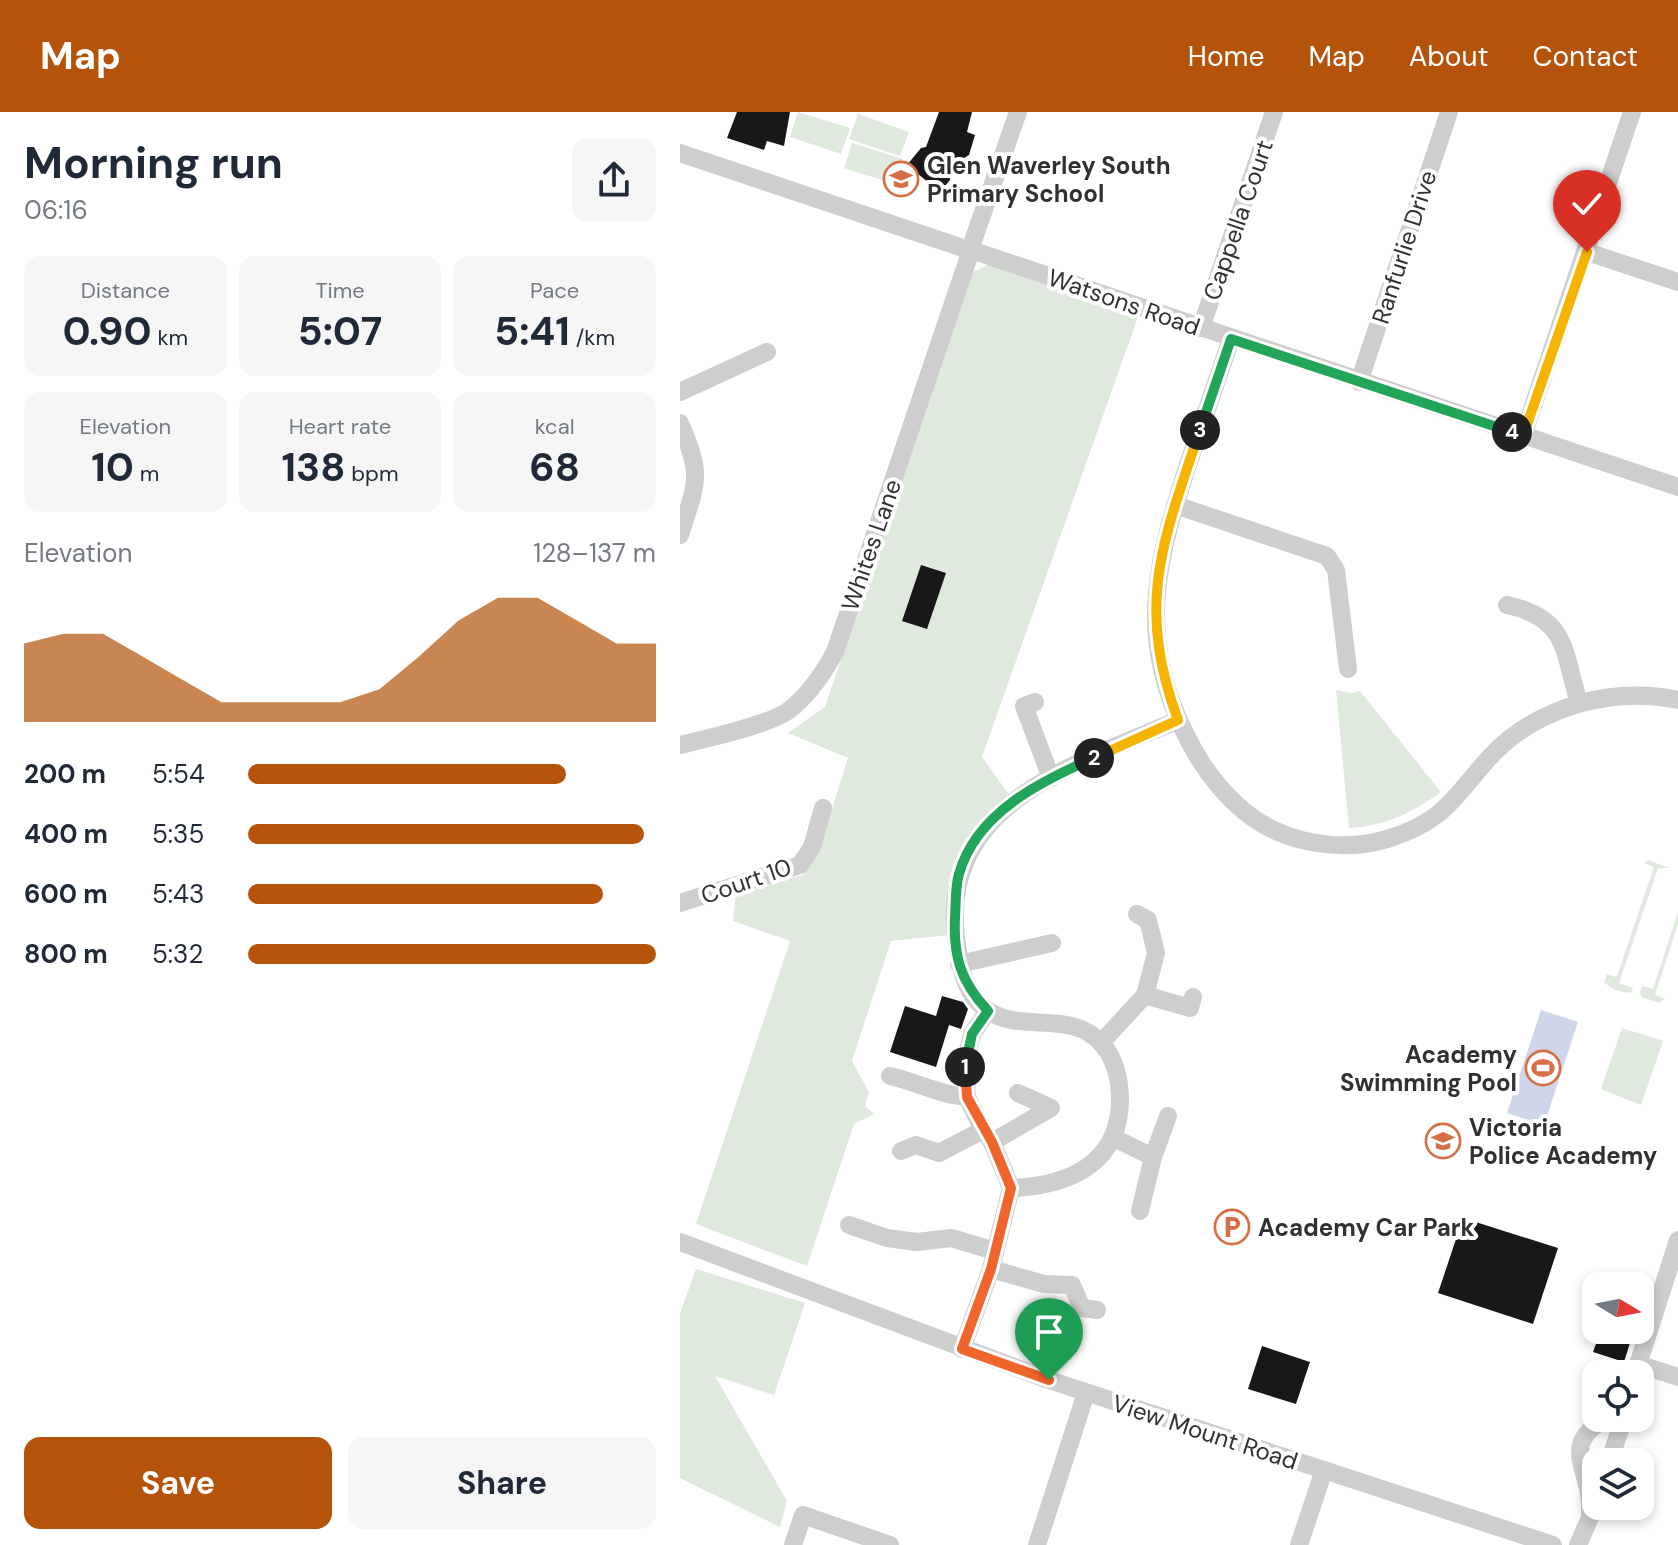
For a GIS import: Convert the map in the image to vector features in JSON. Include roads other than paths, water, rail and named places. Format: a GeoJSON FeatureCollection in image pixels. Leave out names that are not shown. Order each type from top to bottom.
{"type":"FeatureCollection","features":[{"type":"Feature","properties":{"kind":"street","name":"Whites Lane"},"geometry":{"type":"LineString","coordinates":[[680,745],[728,733],[786,712],[823,673],[835,652],[1018,112]]}},
{"type":"Feature","properties":{"kind":"street","name":"Cappella Court"},"geometry":{"type":"LineString","coordinates":[[1201,328],[1274,112]]}},
{"type":"Feature","properties":{"kind":"street","name":"Ranfurlie Drive"},"geometry":{"type":"LineString","coordinates":[[1359,382],[1449,112]]}},
{"type":"Feature","properties":{"kind":"street"},"geometry":{"type":"LineString","coordinates":[[1523,436],[1632,112]]}},
{"type":"Feature","properties":{"kind":"street","name":"Watsons Road"},"geometry":{"type":"LineString","coordinates":[[680,153],[1678,487]]}},
{"type":"Feature","properties":{"kind":"street"},"geometry":{"type":"LineString","coordinates":[[1587,252],[1678,282]]}},
{"type":"Feature","properties":{"kind":"street"},"geometry":{"type":"LineString","coordinates":[[1231,339],[1175,505],[1161,553],[1155,599],[1160,662],[1178,720],[1203,766],[1248,815],[1296,838],[1344,845],[1387,839],[1430,820],[1453,802],[1488,759],[1535,722],[1579,703],[1632,696],[1678,700]]}},
{"type":"Feature","properties":{"kind":"street"},"geometry":{"type":"LineString","coordinates":[[680,392],[767,352]]}},
{"type":"Feature","properties":{"kind":"street"},"geometry":{"type":"LineString","coordinates":[[680,423],[694,456],[697,478],[680,535]]}},
{"type":"Feature","properties":{"kind":"street"},"geometry":{"type":"LineString","coordinates":[[1175,505],[1327,556],[1336,570],[1348,669]]}},
{"type":"Feature","properties":{"kind":"street"},"geometry":{"type":"LineString","coordinates":[[1507,605],[1536,613],[1555,628],[1579,703]]}},
{"type":"Feature","properties":{"kind":"street"},"geometry":{"type":"LineString","coordinates":[[1035,702],[1024,706],[1051,778]]}},
{"type":"Feature","properties":{"kind":"street"},"geometry":{"type":"LineString","coordinates":[[1011,1188],[1039,1187],[1070,1178],[1093,1163],[1114,1138],[1120,1114],[1120,1083],[1112,1060],[1101,1043],[1076,1027],[1050,1021],[1016,1022],[988,1011],[969,990],[959,964],[955,926],[958,874],[978,837],[996,816],[1025,791],[1178,720]]}},
{"type":"Feature","properties":{"kind":"street","name":"Court 10"},"geometry":{"type":"LineString","coordinates":[[680,903],[800,865],[812,847],[823,808]]}},
{"type":"Feature","properties":{"kind":"street"},"geometry":{"type":"LineString","coordinates":[[1101,1043],[1145,995],[1156,953],[1148,920],[1137,914]]}},
{"type":"Feature","properties":{"kind":"street"},"geometry":{"type":"LineString","coordinates":[[959,964],[1052,943]]}},
{"type":"Feature","properties":{"kind":"street"},"geometry":{"type":"LineString","coordinates":[[1145,995],[1190,1008],[1193,997]]}},
{"type":"Feature","properties":{"kind":"street"},"geometry":{"type":"LineString","coordinates":[[962,1349],[993,1260],[1011,1188],[967,1097],[965,1064],[972,1034],[988,1011]]}},
{"type":"Feature","properties":{"kind":"street"},"geometry":{"type":"LineString","coordinates":[[890,1076],[949,1096],[967,1097]]}},
{"type":"Feature","properties":{"kind":"street"},"geometry":{"type":"LineString","coordinates":[[901,1151],[916,1145],[939,1153],[988,1136],[1051,1108],[1018,1093]]}},
{"type":"Feature","properties":{"kind":"street"},"geometry":{"type":"LineString","coordinates":[[1140,1211],[1153,1157],[1168,1116]]}},
{"type":"Feature","properties":{"kind":"street"},"geometry":{"type":"LineString","coordinates":[[1114,1138],[1153,1157]]}},
{"type":"Feature","properties":{"kind":"street"},"geometry":{"type":"LineString","coordinates":[[849,1225],[887,1238],[917,1242],[951,1238],[1044,1284],[1072,1285],[1082,1308],[1097,1310]]}},
{"type":"Feature","properties":{"kind":"street"},"geometry":{"type":"LineString","coordinates":[[1639,1360],[1678,1240]]}},
{"type":"Feature","properties":{"kind":"street","name":"View Mount Road"},"geometry":{"type":"LineString","coordinates":[[680,1242],[1086,1393],[1540,1543]]}},
{"type":"Feature","properties":{"kind":"street"},"geometry":{"type":"LineString","coordinates":[[1654,1372],[1678,1377]]}},
{"type":"Feature","properties":{"kind":"street"},"geometry":{"type":"LineString","coordinates":[[1037,1545],[1086,1393]]}},
{"type":"Feature","properties":{"kind":"street"},"geometry":{"type":"LineString","coordinates":[[1582,1459],[1580,1451],[1586,1432]]}},
{"type":"Feature","properties":{"kind":"street"},"geometry":{"type":"LineString","coordinates":[[1615,1432],[1618,1436]]}},
{"type":"Feature","properties":{"kind":"street"},"geometry":{"type":"LineString","coordinates":[[1614,1448],[1619,1432]]}},
{"type":"Feature","properties":{"kind":"street"},"geometry":{"type":"LineString","coordinates":[[1299,1545],[1324,1470]]}},
{"type":"Feature","properties":{"kind":"street"},"geometry":{"type":"LineString","coordinates":[[793,1545],[803,1515],[890,1545]]}},
{"type":"Feature","properties":{"kind":"street"},"geometry":{"type":"LineString","coordinates":[[1578,1545],[1588,1520]]}},
{"type":"Feature","properties":{"kind":"water","name":"Academy Swimming Pool"},"geometry":{"type":"Polygon","coordinates":[[[1541,1010],[1578,1022],[1544,1125],[1507,1113],[1541,1010]]]}},
{"type":"Feature","properties":{"kind":"place","name":"Glen Waverley South Primary School"},"geometry":{"type":"Point","coordinates":[901,179]}},
{"type":"Feature","properties":{"kind":"place","name":"Academy Swimming Pool"},"geometry":{"type":"Point","coordinates":[1543,1068]}},
{"type":"Feature","properties":{"kind":"place","name":"Victoria Police Academy"},"geometry":{"type":"Point","coordinates":[1443,1141]}},
{"type":"Feature","properties":{"kind":"place","name":"Academy Car Park"},"geometry":{"type":"Point","coordinates":[1232,1227]}}]}
